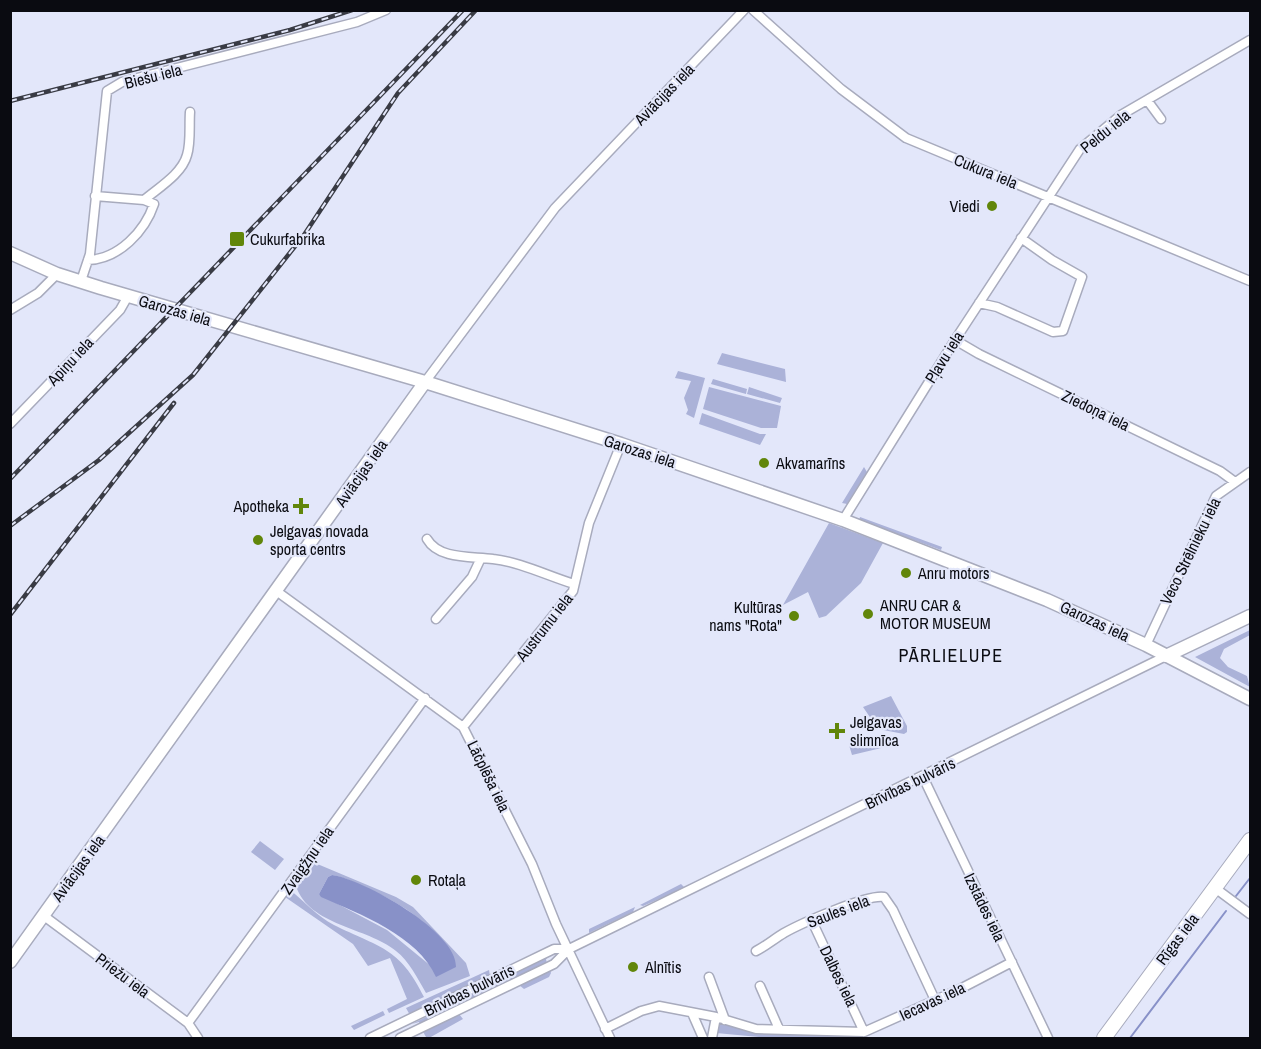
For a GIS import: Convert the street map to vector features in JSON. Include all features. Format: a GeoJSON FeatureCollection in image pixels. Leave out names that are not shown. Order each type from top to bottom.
{"type":"FeatureCollection","features":[{"type":"Feature","properties":{"kind":"main road","name":"Garozas iela"},"geometry":{"type":"LineString","coordinates":[[10,253],[57,274],[425,382],[621,444],[843,519],[1006,581],[1146,645],[1251,699]]}},
{"type":"Feature","properties":{"kind":"main road","name":"Aviācijas iela"},"geometry":{"type":"LineString","coordinates":[[10,962],[425,382]]}},
{"type":"Feature","properties":{"kind":"main road","name":"Brīvības bulvāris"},"geometry":{"type":"LineString","coordinates":[[1166,656],[1251,616]]}},
{"type":"Feature","properties":{"kind":"main road","name":"Rīgas iela"},"geometry":{"type":"LineString","coordinates":[[1104,1038],[1251,840]]}},
{"type":"Feature","properties":{"kind":"street","name":"Biešu iela"},"geometry":{"type":"LineString","coordinates":[[81,281],[88,260],[105,97],[112,86],[357,22],[386,10]]}},
{"type":"Feature","properties":{"kind":"street","name":"Aviācijas iela"},"geometry":{"type":"LineString","coordinates":[[425,382],[555,208],[744,10]]}},
{"type":"Feature","properties":{"kind":"street","name":"Cukura iela"},"geometry":{"type":"LineString","coordinates":[[753,10],[841,90],[906,138],[1251,281]]}},
{"type":"Feature","properties":{"kind":"street","name":"Peldu iela"},"geometry":{"type":"LineString","coordinates":[[1048,197],[1088,140],[1121,115],[1251,40]]}},
{"type":"Feature","properties":{"kind":"street","name":"Peldu iela"},"geometry":{"type":"LineString","coordinates":[[1147,100],[1161,119]]}},
{"type":"Feature","properties":{"kind":"street"},"geometry":{"type":"LineString","coordinates":[[144,200],[180,167],[187,156],[190,112]]}},
{"type":"Feature","properties":{"kind":"street"},"geometry":{"type":"LineString","coordinates":[[88,260],[99,260],[110,255],[132,240],[148,220],[154,204],[144,200],[95,196]]}},
{"type":"Feature","properties":{"kind":"street","name":"Pļavu iela"},"geometry":{"type":"LineString","coordinates":[[843,519],[1048,197]]}},
{"type":"Feature","properties":{"kind":"street"},"geometry":{"type":"LineString","coordinates":[[979,303],[997,307],[1053,332],[1063,331],[1082,277],[1052,260],[1021,238]]}},
{"type":"Feature","properties":{"kind":"street"},"geometry":{"type":"LineString","coordinates":[[10,310],[38,293],[57,274]]}},
{"type":"Feature","properties":{"kind":"street","name":"Apiņu iela"},"geometry":{"type":"LineString","coordinates":[[10,424],[120,310],[128,296]]}},
{"type":"Feature","properties":{"kind":"street","name":"Ziedoņa iela"},"geometry":{"type":"LineString","coordinates":[[955,340],[979,354],[1220,471],[1235,482]]}},
{"type":"Feature","properties":{"kind":"street","name":"Austrumu iela"},"geometry":{"type":"LineString","coordinates":[[463,727],[563,606],[574,584],[589,523],[621,444]]}},
{"type":"Feature","properties":{"kind":"street","name":"Veco Strēlnieku iela"},"geometry":{"type":"LineString","coordinates":[[1146,645],[1213,501],[1219,492],[1251,472]]}},
{"type":"Feature","properties":{"kind":"street"},"geometry":{"type":"LineString","coordinates":[[427,539],[430,545],[441,551],[480,560],[491,558],[574,584]]}},
{"type":"Feature","properties":{"kind":"street"},"geometry":{"type":"LineString","coordinates":[[436,619],[472,577],[480,560]]}},
{"type":"Feature","properties":{"kind":"street","name":"Lāčplēša iela"},"geometry":{"type":"LineString","coordinates":[[275,590],[463,727],[532,864],[610,1038]]}},
{"type":"Feature","properties":{"kind":"street","name":"Brīvības bulvāris"},"geometry":{"type":"LineString","coordinates":[[399,1038],[554,964],[569,949],[1166,656]]}},
{"type":"Feature","properties":{"kind":"street","name":"Zvaigžņu iela"},"geometry":{"type":"LineString","coordinates":[[188,1023],[425,698]]}},
{"type":"Feature","properties":{"kind":"street","name":"Izstādes iela"},"geometry":{"type":"LineString","coordinates":[[923,777],[1048,1038]]}},
{"type":"Feature","properties":{"kind":"street"},"geometry":{"type":"LineString","coordinates":[[1215,888],[1251,914]]}},
{"type":"Feature","properties":{"kind":"street","name":"Saules iela"},"geometry":{"type":"LineString","coordinates":[[756,951],[783,933],[870,898],[884,897],[893,910],[935,1000]]}},
{"type":"Feature","properties":{"kind":"street","name":"Priežu iela"},"geometry":{"type":"LineString","coordinates":[[44,916],[188,1023],[198,1038]]}},
{"type":"Feature","properties":{"kind":"street","name":"Dalbes iela"},"geometry":{"type":"LineString","coordinates":[[812,921],[864,1032]]}},
{"type":"Feature","properties":{"kind":"street","name":"Brīvības bulvāris"},"geometry":{"type":"LineString","coordinates":[[370,1038],[554,949],[569,949]]}},
{"type":"Feature","properties":{"kind":"street","name":"Iecavas iela"},"geometry":{"type":"LineString","coordinates":[[605,1029],[651,1007],[668,1007],[716,1017],[756,1029],[864,1032],[1012,962]]}},
{"type":"Feature","properties":{"kind":"street"},"geometry":{"type":"LineString","coordinates":[[709,977],[725,1020]]}},
{"type":"Feature","properties":{"kind":"street"},"geometry":{"type":"LineString","coordinates":[[760,986],[779,1029]]}},
{"type":"Feature","properties":{"kind":"street"},"geometry":{"type":"LineString","coordinates":[[692,1012],[703,1038]]}},
{"type":"Feature","properties":{"kind":"street"},"geometry":{"type":"LineString","coordinates":[[712,1038],[716,1017]]}},
{"type":"Feature","properties":{"kind":"street"},"geometry":{"type":"LineString","coordinates":[[393,1028],[399,1038]]}},
{"type":"Feature","properties":{"kind":"shaded area"},"geometry":{"type":"Polygon","coordinates":[[[722,353],[785,369],[786,382],[717,364],[722,353]]]}},
{"type":"Feature","properties":{"kind":"shaded area"},"geometry":{"type":"Polygon","coordinates":[[[678,371],[705,378],[694,418],[686,414],[688,410],[684,398],[691,381],[675,378],[678,371]]]}},
{"type":"Feature","properties":{"kind":"shaded area"},"geometry":{"type":"Polygon","coordinates":[[[713,379],[747,389],[746,394],[711,384],[713,379]]]}},
{"type":"Feature","properties":{"kind":"shaded area"},"geometry":{"type":"Polygon","coordinates":[[[709,387],[781,406],[777,428],[761,428],[703,409],[709,387]]]}},
{"type":"Feature","properties":{"kind":"shaded area"},"geometry":{"type":"Polygon","coordinates":[[[749,387],[782,398],[780,403],[747,394],[749,387]]]}},
{"type":"Feature","properties":{"kind":"shaded area"},"geometry":{"type":"Polygon","coordinates":[[[702,413],[760,434],[766,434],[760,445],[699,424],[702,413]]]}},
{"type":"Feature","properties":{"kind":"shaded area"},"geometry":{"type":"Polygon","coordinates":[[[864,467],[867,472],[847,504],[842,503],[864,467]]]}},
{"type":"Feature","properties":{"kind":"shaded area"},"geometry":{"type":"Polygon","coordinates":[[[860,517],[942,547],[941,550],[859,520],[860,517]]]}},
{"type":"Feature","properties":{"kind":"shaded area"},"geometry":{"type":"Polygon","coordinates":[[[829,523],[883,543],[861,583],[826,616],[819,618],[808,592],[783,605],[829,523]]]}},
{"type":"Feature","properties":{"kind":"shaded area"},"geometry":{"type":"Polygon","coordinates":[[[1250,630],[1250,635],[1224,649],[1220,658],[1228,667],[1247,676],[1250,687],[1195,657],[1250,630]]]}},
{"type":"Feature","properties":{"kind":"shaded area"},"geometry":{"type":"Polygon","coordinates":[[[891,696],[907,726],[907,732],[904,734],[878,729],[863,707],[891,696]]]}},
{"type":"Feature","properties":{"kind":"shaded area"},"geometry":{"type":"Polygon","coordinates":[[[867,739],[887,740],[898,744],[852,755],[849,745],[867,739]]]}},
{"type":"Feature","properties":{"kind":"shaded area"},"geometry":{"type":"Polygon","coordinates":[[[260,841],[284,859],[275,870],[251,852],[260,841]]]}},
{"type":"Feature","properties":{"kind":"shaded area"},"geometry":{"type":"Polygon","coordinates":[[[315,863],[396,897],[413,907],[466,963],[470,976],[426,993],[409,965],[396,951],[370,936],[326,918],[313,910],[303,899],[296,886],[298,881],[303,881],[315,863]],[[337,876],[328,877],[319,894],[387,930],[431,966],[455,961],[438,937],[406,909],[350,880],[337,876]]]}},
{"type":"Feature","properties":{"kind":"shaded area"},"geometry":{"type":"Polygon","coordinates":[[[332,875],[365,886],[406,909],[442,938],[453,953],[456,967],[436,977],[427,962],[402,938],[370,919],[321,897],[319,894],[328,877],[332,875]]]}},
{"type":"Feature","properties":{"kind":"shaded area"},"geometry":{"type":"Polygon","coordinates":[[[681,884],[685,888],[643,906],[640,905],[681,884]]]}},
{"type":"Feature","properties":{"kind":"shaded area"},"geometry":{"type":"Polygon","coordinates":[[[290,890],[334,925],[375,944],[397,958],[415,980],[424,997],[389,1013],[387,1009],[407,999],[390,958],[368,966],[353,944],[285,897],[290,890]]]}},
{"type":"Feature","properties":{"kind":"shaded area"},"geometry":{"type":"Polygon","coordinates":[[[635,907],[633,912],[589,933],[589,929],[635,907]]]}},
{"type":"Feature","properties":{"kind":"shaded area"},"geometry":{"type":"Polygon","coordinates":[[[551,954],[546,959],[547,964],[420,1025],[419,1022],[412,1024],[551,954]]]}},
{"type":"Feature","properties":{"kind":"shaded area"},"geometry":{"type":"Polygon","coordinates":[[[489,970],[490,976],[411,1017],[406,1008],[489,970]]]}},
{"type":"Feature","properties":{"kind":"shaded area"},"geometry":{"type":"Polygon","coordinates":[[[550,970],[549,977],[524,989],[519,985],[550,970]]]}},
{"type":"Feature","properties":{"kind":"shaded area"},"geometry":{"type":"Polygon","coordinates":[[[383,1011],[385,1015],[354,1030],[351,1026],[383,1011]]]}},
{"type":"Feature","properties":{"kind":"shaded area"},"geometry":{"type":"Polygon","coordinates":[[[459,1014],[463,1019],[429,1038],[422,1030],[459,1014]]]}},
{"type":"Feature","properties":{"kind":"shaded area"},"geometry":{"type":"Polygon","coordinates":[[[720,1023],[863,1038],[759,1037],[716,1033],[720,1023]]]}},
{"type":"Feature","properties":{"kind":"waterway"},"geometry":{"type":"LineString","coordinates":[[1236,896],[1250,878]]}},
{"type":"Feature","properties":{"kind":"waterway"},"geometry":{"type":"LineString","coordinates":[[1130,1038],[1226,911]]}},
{"type":"Feature","properties":{"kind":"railway"},"geometry":{"type":"LineString","coordinates":[[10,101],[290,30],[352,10]]}},
{"type":"Feature","properties":{"kind":"railway"},"geometry":{"type":"LineString","coordinates":[[10,479],[463,10]]}},
{"type":"Feature","properties":{"kind":"railway"},"geometry":{"type":"LineString","coordinates":[[10,526],[99,460],[193,375],[304,235],[398,93],[476,10]]}},
{"type":"Feature","properties":{"kind":"railway"},"geometry":{"type":"LineString","coordinates":[[10,615],[174,403]]}},
{"type":"Feature","properties":{"kind":"place","name":"Viedi"},"geometry":{"type":"Point","coordinates":[992,206]}},
{"type":"Feature","properties":{"kind":"place","name":"Cukurfabrika"},"geometry":{"type":"Point","coordinates":[237,239]}},
{"type":"Feature","properties":{"kind":"place","name":"Akvamarīns"},"geometry":{"type":"Point","coordinates":[764,463]}},
{"type":"Feature","properties":{"kind":"place","name":"Apotheka"},"geometry":{"type":"Point","coordinates":[301,506]}},
{"type":"Feature","properties":{"kind":"place","name":"Jelgavas novada sporta centrs"},"geometry":{"type":"Point","coordinates":[258,540]}},
{"type":"Feature","properties":{"kind":"place","name":"Anru motors"},"geometry":{"type":"Point","coordinates":[906,573]}},
{"type":"Feature","properties":{"kind":"place","name":"ANRU CAR & MOTOR MUSEUM"},"geometry":{"type":"Point","coordinates":[868,614]}},
{"type":"Feature","properties":{"kind":"place","name":"Kultūras nams \"Rota\""},"geometry":{"type":"Point","coordinates":[794,616]}},
{"type":"Feature","properties":{"kind":"place","name":"Jelgavas slimnīca"},"geometry":{"type":"Point","coordinates":[837,731]}},
{"type":"Feature","properties":{"kind":"place","name":"Rotaļa"},"geometry":{"type":"Point","coordinates":[416,880]}},
{"type":"Feature","properties":{"kind":"place","name":"Alnītis"},"geometry":{"type":"Point","coordinates":[633,967]}},
{"type":"Feature","properties":{"kind":"district","name":"PĀRLIELUPE"},"geometry":{"type":"Point","coordinates":[951,656]}}]}
